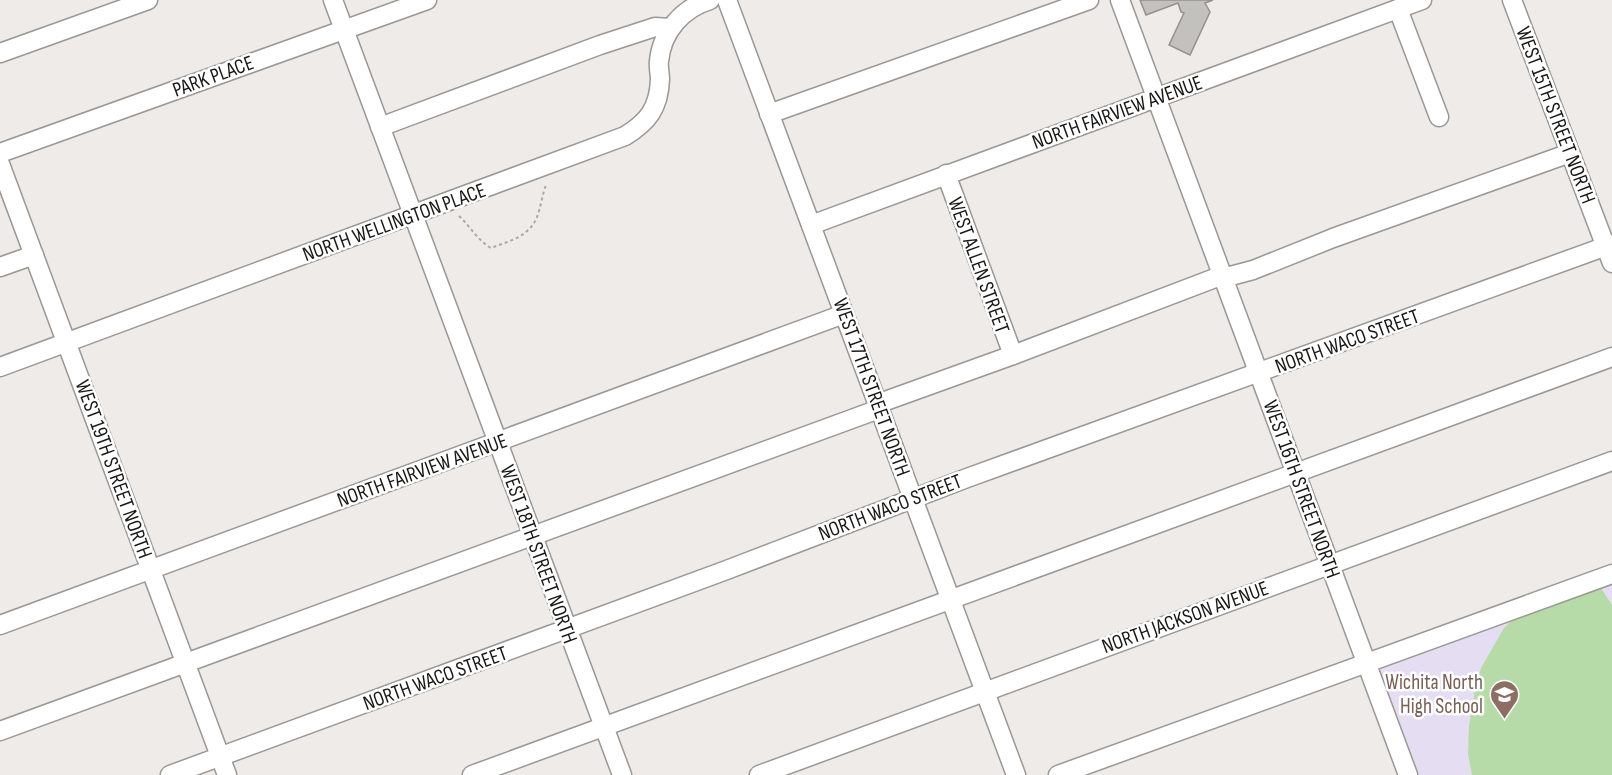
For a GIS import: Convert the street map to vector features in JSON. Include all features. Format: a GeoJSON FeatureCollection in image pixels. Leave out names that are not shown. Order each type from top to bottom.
{"type":"FeatureCollection","features":[{"type":"Feature","properties":{"kind":"street"},"geometry":{"type":"LineString","coordinates":[[0,53],[148,0]]}},
{"type":"Feature","properties":{"kind":"street","name":"WEST 18TH STREET NORTH"},"geometry":{"type":"LineString","coordinates":[[333,0],[622,775]]}},
{"type":"Feature","properties":{"kind":"street","name":"PARK PLACE"},"geometry":{"type":"LineString","coordinates":[[0,153],[427,0]]}},
{"type":"Feature","properties":{"kind":"street"},"geometry":{"type":"LineString","coordinates":[[380,127],[600,45],[655,27],[670,28],[681,15],[710,0]]}},
{"type":"Feature","properties":{"kind":"street","name":"WEST 17TH STREET NORTH"},"geometry":{"type":"LineString","coordinates":[[727,0],[1016,775]]}},
{"type":"Feature","properties":{"kind":"street"},"geometry":{"type":"LineString","coordinates":[[770,114],[1089,0]]}},
{"type":"Feature","properties":{"kind":"street","name":"WEST 16TH STREET NORTH"},"geometry":{"type":"LineString","coordinates":[[1120,0],[1408,775]]}},
{"type":"Feature","properties":{"kind":"street","name":"NORTH FAIRVIEW AVENUE"},"geometry":{"type":"LineString","coordinates":[[811,225],[1422,0]]}},
{"type":"Feature","properties":{"kind":"street","name":"WEST 15TH STREET NORTH"},"geometry":{"type":"LineString","coordinates":[[1512,0],[1610,252]]}},
{"type":"Feature","properties":{"kind":"street"},"geometry":{"type":"LineString","coordinates":[[1398,9],[1439,117]]}},
{"type":"Feature","properties":{"kind":"street","name":"NORTH WELLINGTON PLACE"},"geometry":{"type":"LineString","coordinates":[[0,367],[625,136],[641,126],[651,114],[657,99],[660,80],[659,60],[670,28]]}},
{"type":"Feature","properties":{"kind":"street"},"geometry":{"type":"LineString","coordinates":[[0,731],[532,536],[1223,276],[1253,270],[1323,242],[1570,153]]}},
{"type":"Feature","properties":{"kind":"street","name":"WEST 19TH STREET NORTH"},"geometry":{"type":"LineString","coordinates":[[0,164],[227,775]]}},
{"type":"Feature","properties":{"kind":"street","name":"WEST ALLEN STREET"},"geometry":{"type":"LineString","coordinates":[[946,174],[1013,356]]}},
{"type":"Feature","properties":{"kind":"street","name":"NORTH WACO STREET"},"geometry":{"type":"LineString","coordinates":[[170,775],[1259,373],[1610,252]]}},
{"type":"Feature","properties":{"kind":"street"},"geometry":{"type":"LineString","coordinates":[[0,267],[34,255]]}},
{"type":"Feature","properties":{"kind":"street","name":"NORTH FAIRVIEW AVENUE"},"geometry":{"type":"LineString","coordinates":[[0,625],[844,314]]}},
{"type":"Feature","properties":{"kind":"street"},"geometry":{"type":"LineString","coordinates":[[472,775],[1612,357]]}},
{"type":"Feature","properties":{"kind":"street","name":"NORTH JACKSON AVENUE"},"geometry":{"type":"LineString","coordinates":[[759,775],[1612,461]]}},
{"type":"Feature","properties":{"kind":"street"},"geometry":{"type":"LineString","coordinates":[[1058,775],[1612,574]]}},
{"type":"Feature","properties":{"kind":"path"},"geometry":{"type":"LineString","coordinates":[[459,216],[484,244],[491,248],[524,235],[532,228],[538,216],[546,185]]}},
{"type":"Feature","properties":{"kind":"shaded area","name":"Wichita North High School"},"geometry":{"type":"Polygon","coordinates":[[[1612,580],[1612,775],[1416,775],[1376,665],[1612,580]]]}},
{"type":"Feature","properties":{"kind":"green space","name":"Wichita North High School"},"geometry":{"type":"Polygon","coordinates":[[[1599,585],[1612,605],[1612,775],[1472,775],[1468,754],[1469,726],[1475,690],[1481,668],[1504,628],[1518,614],[1599,585]]]}},
{"type":"Feature","properties":{"kind":"building"},"geometry":{"type":"Polygon","coordinates":[[[1140,0],[1213,0],[1205,3],[1210,12],[1190,55],[1169,45],[1184,13],[1181,12],[1178,3],[1146,15],[1140,0]]]}},
{"type":"Feature","properties":{"kind":"place","name":"Wichita North High School"},"geometry":{"type":"Point","coordinates":[1504,720]}}]}
